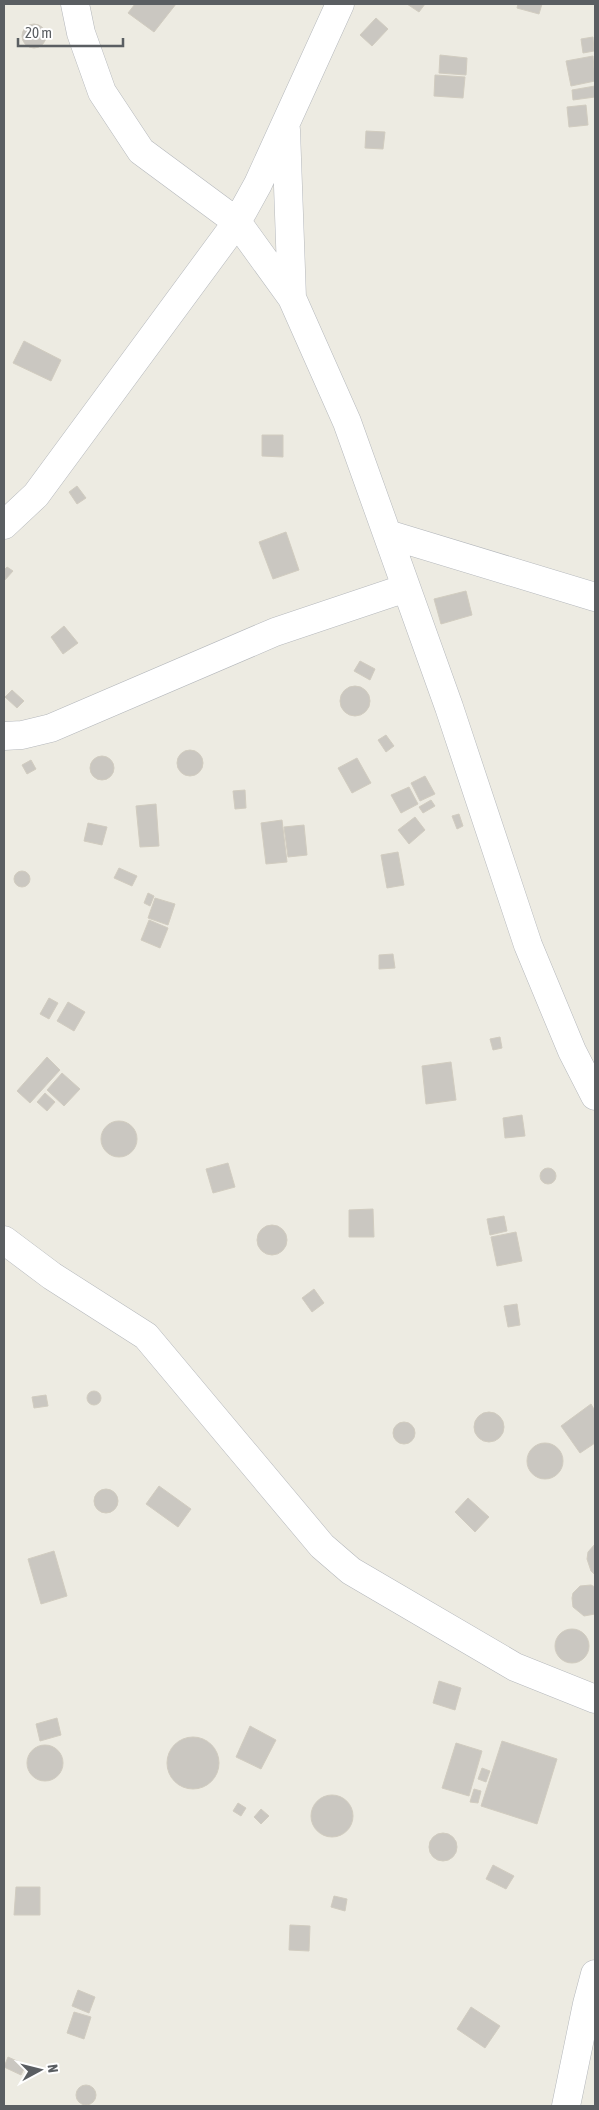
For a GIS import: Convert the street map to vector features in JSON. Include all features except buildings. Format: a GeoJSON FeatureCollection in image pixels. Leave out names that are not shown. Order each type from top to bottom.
{"type":"FeatureCollection","features":[{"type":"Feature","properties":{"kind":"street"},"geometry":{"type":"LineString","coordinates":[[75,4],[81,33],[102,92],[141,151],[237,222],[292,298],[347,422],[449,707],[528,945],[572,1051],[595,1096]]}},
{"type":"Feature","properties":{"kind":"street"},"geometry":{"type":"LineString","coordinates":[[4,525],[36,495],[237,222],[258,184],[340,4]]}},
{"type":"Feature","properties":{"kind":"street"},"geometry":{"type":"LineString","coordinates":[[286,123],[292,298]]}},
{"type":"Feature","properties":{"kind":"street"},"geometry":{"type":"LineString","coordinates":[[387,534],[595,598]]}},
{"type":"Feature","properties":{"kind":"street"},"geometry":{"type":"LineString","coordinates":[[4,736],[22,736],[51,728],[275,632],[406,588]]}},
{"type":"Feature","properties":{"kind":"street"},"geometry":{"type":"LineString","coordinates":[[4,1240],[52,1276],[146,1336],[322,1546],[351,1571],[515,1667],[595,1699]]}},
{"type":"Feature","properties":{"kind":"street"},"geometry":{"type":"LineString","coordinates":[[566,2106],[595,1974]]}}]}
